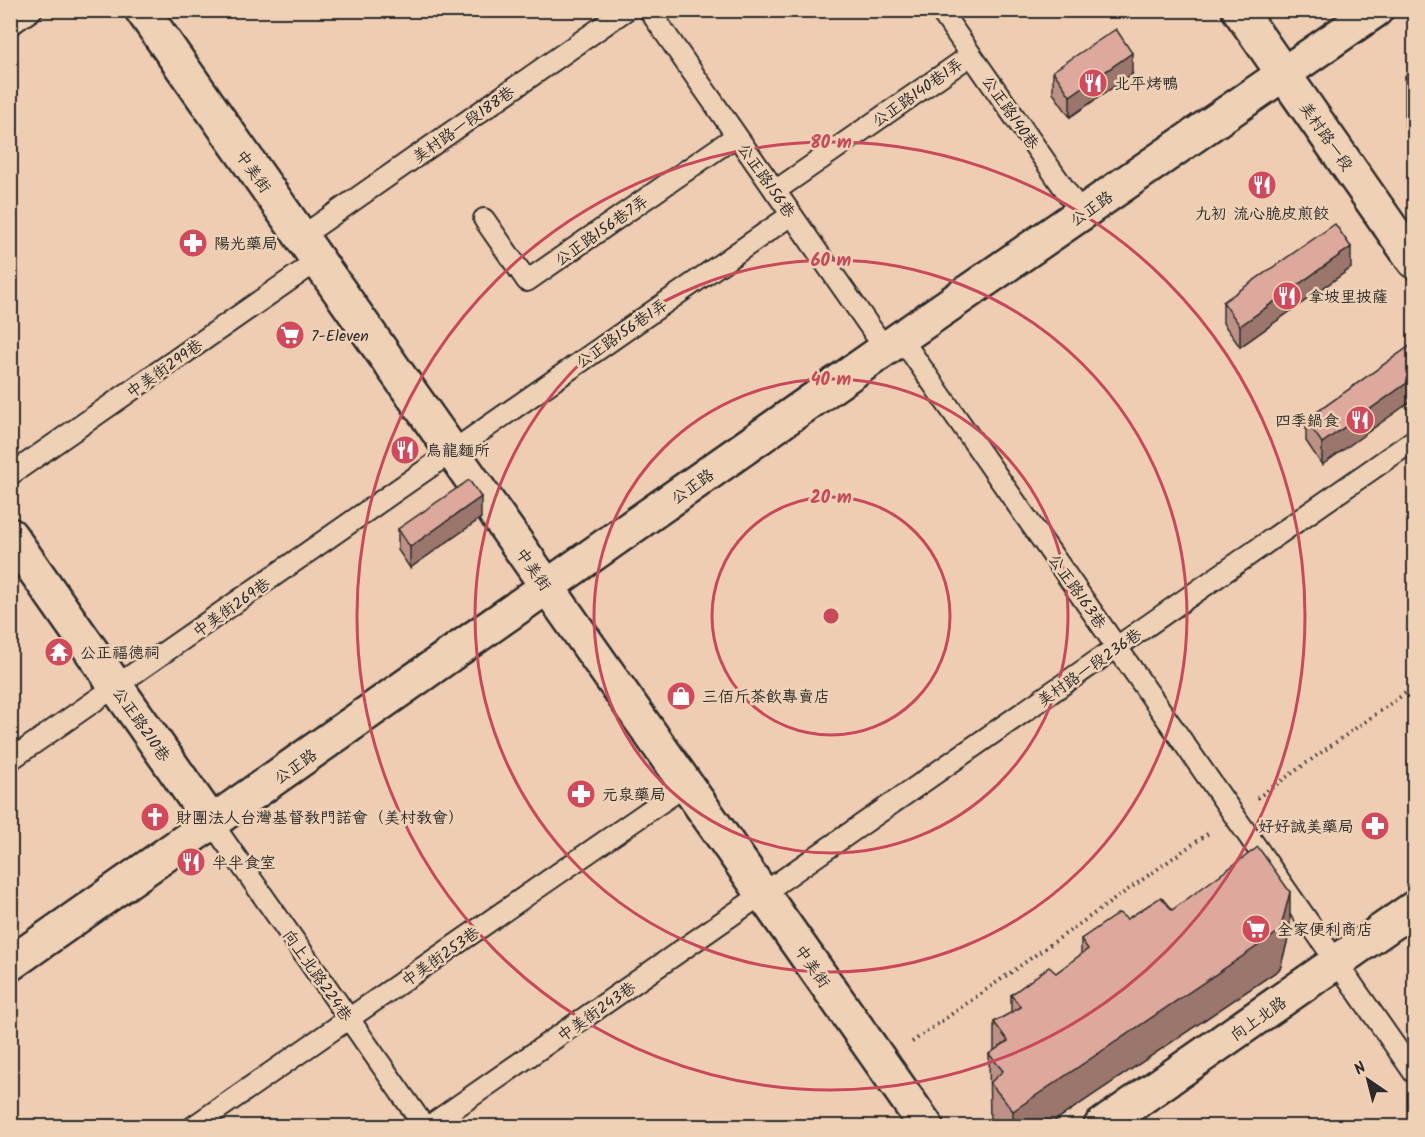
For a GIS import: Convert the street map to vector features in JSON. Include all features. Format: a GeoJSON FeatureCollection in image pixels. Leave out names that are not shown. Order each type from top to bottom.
{"type":"FeatureCollection","features":[{"type":"Feature","properties":{"kind":"street","name":"中美街"},"geometry":{"type":"LineString","coordinates":[[142,10],[926,1126]]}},
{"type":"Feature","properties":{"kind":"street","name":"美村路一段"},"geometry":{"type":"LineString","coordinates":[[1239,10],[1414,261]]}},
{"type":"Feature","properties":{"kind":"street","name":"公正路"},"geometry":{"type":"LineString","coordinates":[[10,964],[893,344],[1376,10]]}},
{"type":"Feature","properties":{"kind":"street","name":"公正路210巷"},"geometry":{"type":"LineString","coordinates":[[10,535],[212,823]]}},
{"type":"Feature","properties":{"kind":"street","name":"向上北路"},"geometry":{"type":"LineString","coordinates":[[1101,1126],[1414,908]]}},
{"type":"Feature","properties":{"kind":"lane"},"geometry":{"type":"LineString","coordinates":[[10,25],[32,10]]}},
{"type":"Feature","properties":{"kind":"lane","name":"美村路一段188巷"},"geometry":{"type":"LineString","coordinates":[[309,249],[626,10]]}},
{"type":"Feature","properties":{"kind":"lane","name":"公正路156巷"},"geometry":{"type":"LineString","coordinates":[[649,10],[791,214],[893,344]]}},
{"type":"Feature","properties":{"kind":"lane","name":"公正路140巷"},"geometry":{"type":"LineString","coordinates":[[940,10],[1082,214]]}},
{"type":"Feature","properties":{"kind":"lane","name":"公正路140巷1弄"},"geometry":{"type":"LineString","coordinates":[[775,191],[971,55]]}},
{"type":"Feature","properties":{"kind":"lane","name":"公正路156巷7弄"},"geometry":{"type":"LineString","coordinates":[[484,219],[527,281],[736,135]]}},
{"type":"Feature","properties":{"kind":"lane","name":"公正路156巷1弄"},"geometry":{"type":"LineString","coordinates":[[452,452],[791,214]]}},
{"type":"Feature","properties":{"kind":"lane","name":"中美街299巷"},"geometry":{"type":"LineString","coordinates":[[10,475],[309,249]]}},
{"type":"Feature","properties":{"kind":"lane","name":"公正路163巷"},"geometry":{"type":"LineString","coordinates":[[893,344],[1117,647],[1414,1073]]}},
{"type":"Feature","properties":{"kind":"lane","name":"美村路一段236巷"},"geometry":{"type":"LineString","coordinates":[[763,895],[1414,440]]}},
{"type":"Feature","properties":{"kind":"lane","name":"中美街269巷"},"geometry":{"type":"LineString","coordinates":[[10,760],[452,452]]}},
{"type":"Feature","properties":{"kind":"lane","name":"中美街253巷"},"geometry":{"type":"LineString","coordinates":[[194,1126],[686,785]]}},
{"type":"Feature","properties":{"kind":"lane","name":"向上北路224巷"},"geometry":{"type":"LineString","coordinates":[[212,823],[424,1126]]}},
{"type":"Feature","properties":{"kind":"lane","name":"中美街243巷"},"geometry":{"type":"LineString","coordinates":[[429,1126],[763,895]]}},
{"type":"Feature","properties":{"kind":"path"},"geometry":{"type":"LineString","coordinates":[[882,1063],[1414,687]]}},
{"type":"Feature","properties":{"kind":"building"},"geometry":{"type":"Polygon","coordinates":[[[1116,29],[1132,53],[1070,96],[1053,71],[1116,29]]]}},
{"type":"Feature","properties":{"kind":"building"},"geometry":{"type":"Polygon","coordinates":[[[1414,69],[1414,89],[1405,76],[1414,69]]]}},
{"type":"Feature","properties":{"kind":"building"},"geometry":{"type":"Polygon","coordinates":[[[1335,224],[1351,247],[1240,326],[1223,302],[1335,224]]]}},
{"type":"Feature","properties":{"kind":"building"},"geometry":{"type":"Polygon","coordinates":[[[1414,343],[1414,378],[1322,443],[1306,420],[1414,343]]]}},
{"type":"Feature","properties":{"kind":"building"},"geometry":{"type":"Polygon","coordinates":[[[469,480],[481,497],[410,547],[398,529],[469,480]]]}},
{"type":"Feature","properties":{"kind":"building"},"geometry":{"type":"Polygon","coordinates":[[[1258,847],[1290,892],[1280,931],[1013,1111],[990,1083],[1003,1071],[989,1054],[1008,1041],[994,1022],[1021,1007],[1011,995],[1049,967],[1056,973],[1088,949],[1081,939],[1119,913],[1127,919],[1161,897],[1172,910],[1258,847]]]}},
{"type":"Feature","properties":{"kind":"place","name":"北平烤鴨"},"geometry":{"type":"Point","coordinates":[1093,83]}},
{"type":"Feature","properties":{"kind":"place","name":"九初 流心脆皮煎餃"},"geometry":{"type":"Point","coordinates":[1262,185]}},
{"type":"Feature","properties":{"kind":"place","name":"陽光藥局"},"geometry":{"type":"Point","coordinates":[193,243]}},
{"type":"Feature","properties":{"kind":"place","name":"拿坡里披薩"},"geometry":{"type":"Point","coordinates":[1287,296]}},
{"type":"Feature","properties":{"kind":"place","name":"7-Eleven"},"geometry":{"type":"Point","coordinates":[290,335]}},
{"type":"Feature","properties":{"kind":"place","name":"四季鍋食"},"geometry":{"type":"Point","coordinates":[1360,420]}},
{"type":"Feature","properties":{"kind":"place","name":"烏龍麵所"},"geometry":{"type":"Point","coordinates":[405,450]}},
{"type":"Feature","properties":{"kind":"place","name":"公正福德祠"},"geometry":{"type":"Point","coordinates":[59,652]}},
{"type":"Feature","properties":{"kind":"place","name":"三佰斤茶飲專賣店"},"geometry":{"type":"Point","coordinates":[681,696]}},
{"type":"Feature","properties":{"kind":"place","name":"元泉藥局"},"geometry":{"type":"Point","coordinates":[581,794]}},
{"type":"Feature","properties":{"kind":"place","name":"財團法人台灣基督教門諾會（美村教會）"},"geometry":{"type":"Point","coordinates":[155,817]}},
{"type":"Feature","properties":{"kind":"place","name":"好好誠美藥局"},"geometry":{"type":"Point","coordinates":[1375,826]}},
{"type":"Feature","properties":{"kind":"place","name":"半半食室"},"geometry":{"type":"Point","coordinates":[191,862]}},
{"type":"Feature","properties":{"kind":"place","name":"全家便利商店"},"geometry":{"type":"Point","coordinates":[1256,929]}}]}
